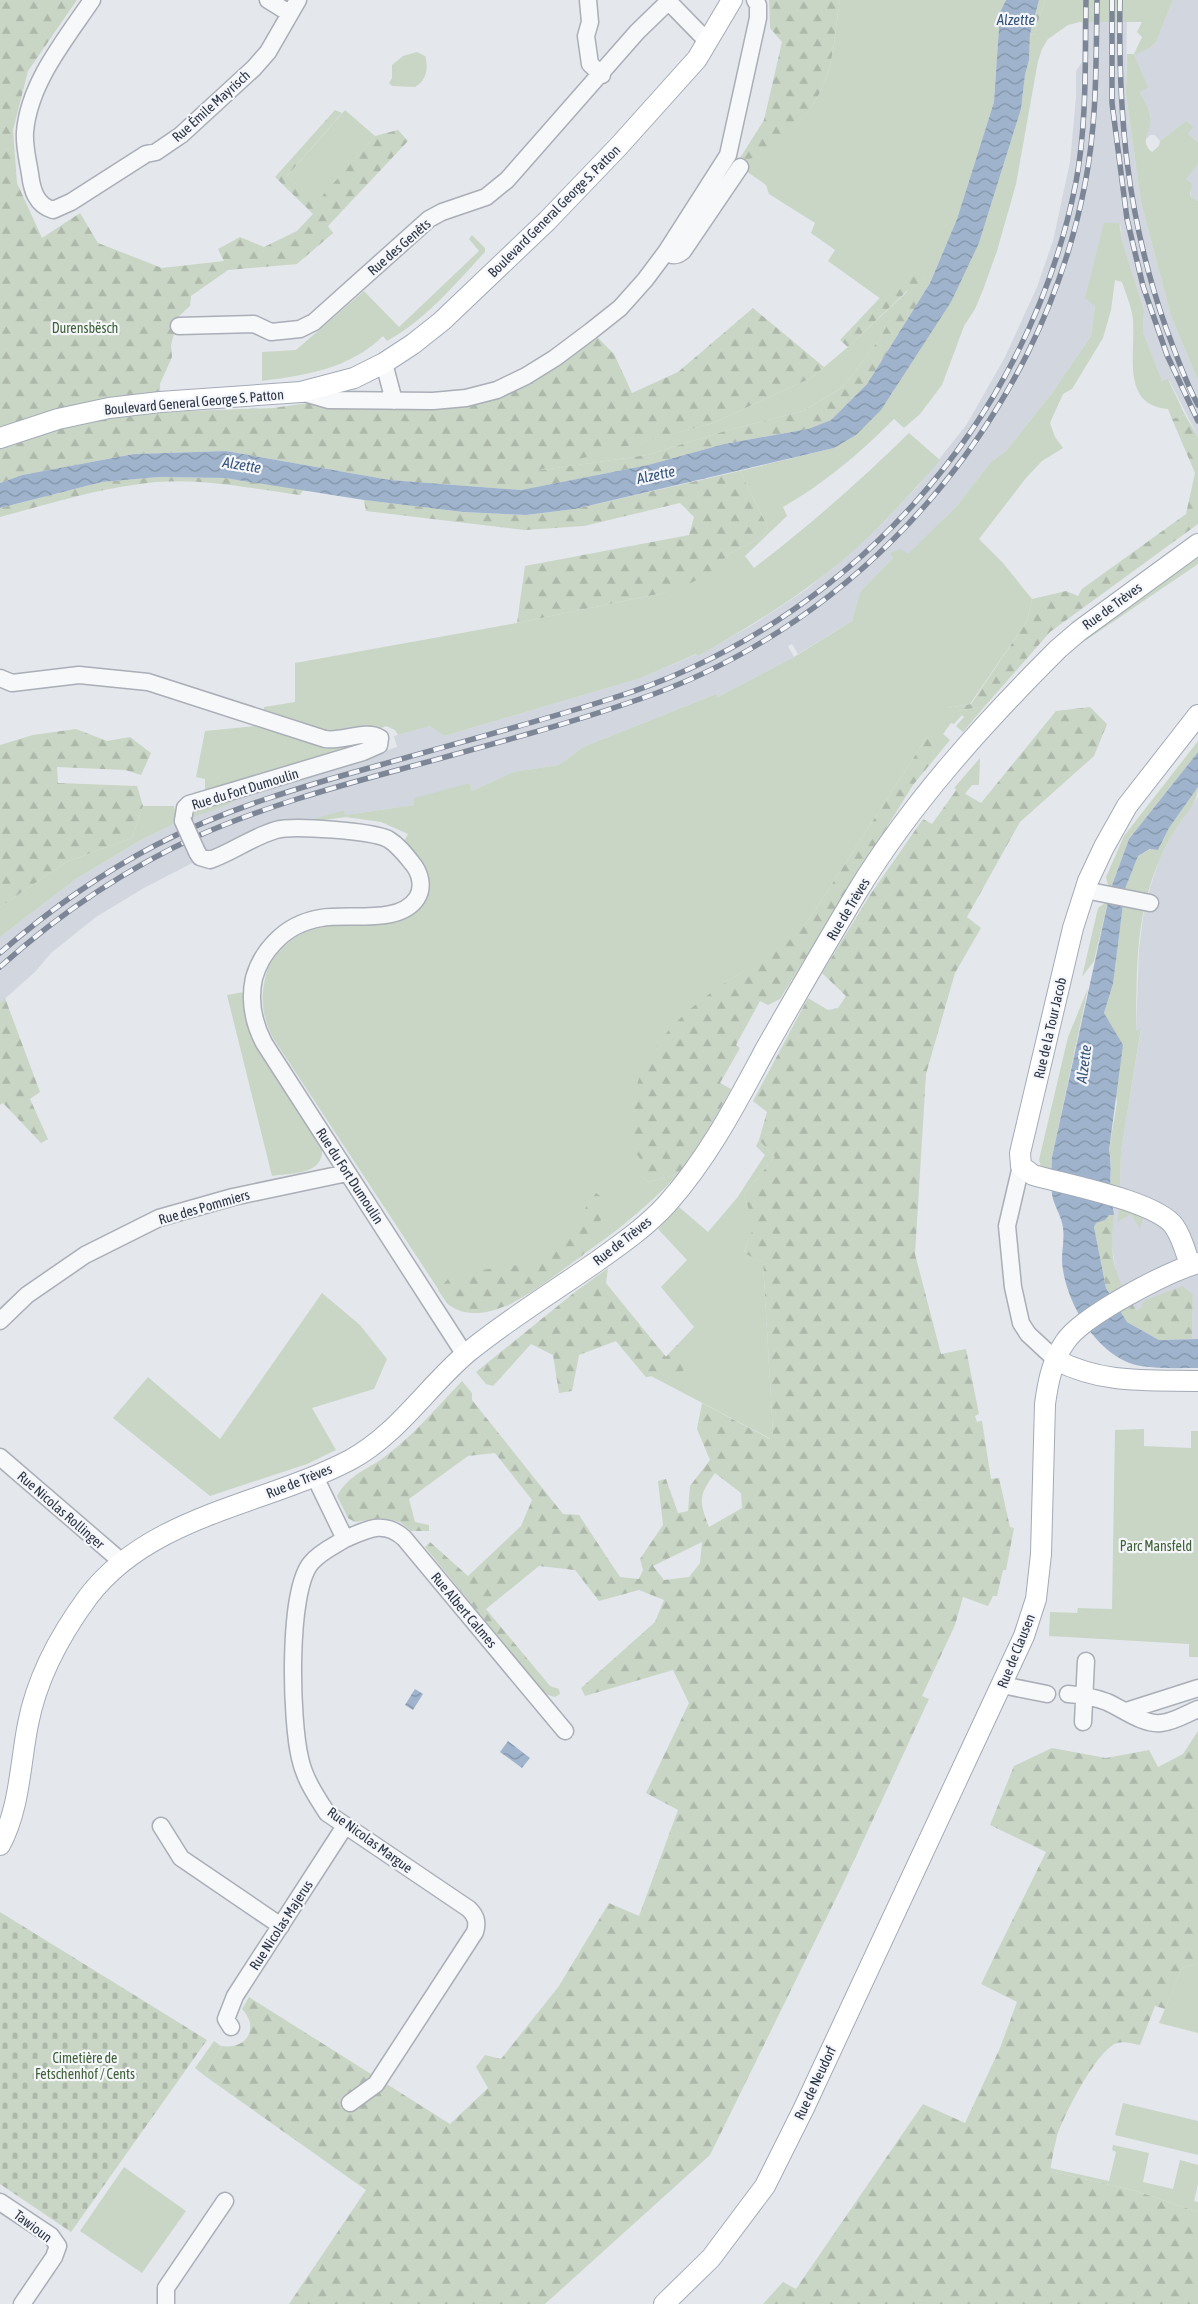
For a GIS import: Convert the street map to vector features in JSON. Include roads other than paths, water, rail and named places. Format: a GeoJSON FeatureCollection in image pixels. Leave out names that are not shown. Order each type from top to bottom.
{"type":"FeatureCollection","features":[{"type":"Feature","properties":{"kind":"main road","name":"Boulevard General George S. Patton"},"geometry":{"type":"LineString","coordinates":[[0,438],[58,419],[108,408],[160,402],[301,392],[354,378],[384,363],[413,344],[442,321],[546,221],[676,84],[708,42],[732,0]]}},
{"type":"Feature","properties":{"kind":"main road","name":"Rue de Trèves"},"geometry":{"type":"LineString","coordinates":[[0,1845],[6,1834],[19,1785],[28,1721],[42,1674],[62,1636],[90,1594],[122,1562],[154,1540],[190,1523],[315,1477],[354,1458],[375,1443],[464,1355],[617,1247],[665,1206],[701,1161],[726,1122],[794,998],[860,887],[909,816],[941,775],[1058,649],[1079,631],[1198,544]]}},
{"type":"Feature","properties":{"kind":"main road","name":"Rue de la Tour Jacob"},"geometry":{"type":"LineString","coordinates":[[1021,1166],[1020,1153],[1073,928],[1084,890],[1104,847],[1127,806],[1198,715]]}},
{"type":"Feature","properties":{"kind":"main road"},"geometry":{"type":"LineString","coordinates":[[1021,1166],[1033,1175],[1116,1198],[1152,1211],[1174,1225],[1194,1264]]}},
{"type":"Feature","properties":{"kind":"main road","name":"Rue de Clausen"},"geometry":{"type":"LineString","coordinates":[[928,1838],[1002,1685],[1024,1636],[1036,1599],[1041,1554],[1045,1404],[1048,1382],[1056,1360],[1065,1341],[1084,1324],[1130,1294],[1194,1264]]}},
{"type":"Feature","properties":{"kind":"main road"},"geometry":{"type":"LineString","coordinates":[[1056,1360],[1081,1372],[1109,1378],[1198,1381]]}},
{"type":"Feature","properties":{"kind":"main road","name":"Rue de Neudorf"},"geometry":{"type":"LineString","coordinates":[[664,2304],[712,2258],[765,2186],[804,2108],[928,1838]]}},
{"type":"Feature","properties":{"kind":"street","name":"Rue Émile Mayrisch"},"geometry":{"type":"LineString","coordinates":[[92,0],[41,79],[31,103],[25,133],[31,186],[40,204],[46,208],[58,209],[146,154],[156,152],[181,135],[234,87],[268,52],[293,7]]}},
{"type":"Feature","properties":{"kind":"street"},"geometry":{"type":"LineString","coordinates":[[268,0],[293,7]]}},
{"type":"Feature","properties":{"kind":"street"},"geometry":{"type":"LineString","coordinates":[[588,0],[590,22],[586,36],[590,64],[602,75]]}},
{"type":"Feature","properties":{"kind":"street","name":"Boulevard General George S. Patton"},"geometry":{"type":"LineString","coordinates":[[301,392],[329,400],[394,401],[466,398],[497,390],[526,376],[555,358],[620,308],[645,280],[666,252],[728,155],[758,18],[758,5],[755,0]]}},
{"type":"Feature","properties":{"kind":"street"},"geometry":{"type":"LineString","coordinates":[[669,1],[708,42]]}},
{"type":"Feature","properties":{"kind":"street","name":"Rue des Genêts"},"geometry":{"type":"LineString","coordinates":[[179,326],[254,324],[271,332],[300,329],[314,322],[429,219],[442,212],[486,197],[508,180],[602,75],[637,32],[669,1]]}},
{"type":"Feature","properties":{"kind":"street"},"geometry":{"type":"LineString","coordinates":[[666,252],[672,256],[684,251],[740,167]]}},
{"type":"Feature","properties":{"kind":"street"},"geometry":{"type":"LineString","coordinates":[[384,363],[394,401]]}},
{"type":"Feature","properties":{"kind":"street","name":"Rue du Fort Dumoulin"},"geometry":{"type":"LineString","coordinates":[[0,678],[12,683],[79,675],[148,682],[325,739],[341,740],[373,735],[380,738],[379,745],[364,752],[189,804],[184,808],[183,821],[200,857],[210,860],[250,839],[278,829],[307,829],[376,835],[389,840],[400,848],[418,869],[421,883],[419,896],[409,907],[395,914],[322,918],[301,924],[282,935],[267,950],[256,969],[252,990],[252,1011],[258,1032],[464,1355]]}},
{"type":"Feature","properties":{"kind":"street"},"geometry":{"type":"LineString","coordinates":[[1084,890],[1150,903]]}},
{"type":"Feature","properties":{"kind":"street","name":"Rue de la Tour Jacob"},"geometry":{"type":"LineString","coordinates":[[1021,1166],[1007,1226],[1013,1287],[1021,1323],[1028,1334],[1056,1360]]}},
{"type":"Feature","properties":{"kind":"street","name":"Rue des Pommiers"},"geometry":{"type":"LineString","coordinates":[[0,1320],[27,1295],[86,1255],[159,1218],[233,1197],[347,1173]]}},
{"type":"Feature","properties":{"kind":"street","name":"Rue Nicolas Rollinger"},"geometry":{"type":"LineString","coordinates":[[0,1457],[122,1562]]}},
{"type":"Feature","properties":{"kind":"street"},"geometry":{"type":"LineString","coordinates":[[315,1477],[345,1538]]}},
{"type":"Feature","properties":{"kind":"street","name":"Rue Albert Calmes"},"geometry":{"type":"LineString","coordinates":[[345,1538],[366,1530],[383,1527],[395,1530],[400,1534],[565,1731]]}},
{"type":"Feature","properties":{"kind":"street","name":"Rue Nicolas Margue"},"geometry":{"type":"LineString","coordinates":[[345,1538],[311,1563],[303,1580],[294,1640],[294,1717],[300,1760],[312,1789],[327,1813],[469,1909],[475,1915],[477,1923],[475,1932],[376,2084],[350,2103]]}},
{"type":"Feature","properties":{"kind":"street"},"geometry":{"type":"LineString","coordinates":[[1083,1722],[1076,1695],[1086,1661]]}},
{"type":"Feature","properties":{"kind":"street"},"geometry":{"type":"LineString","coordinates":[[1002,1685],[1047,1694]]}},
{"type":"Feature","properties":{"kind":"street"},"geometry":{"type":"LineString","coordinates":[[1126,1711],[1198,1688]]}},
{"type":"Feature","properties":{"kind":"street"},"geometry":{"type":"LineString","coordinates":[[1076,1695],[1126,1711],[1148,1722],[1159,1724],[1170,1722],[1198,1709]]}},
{"type":"Feature","properties":{"kind":"street"},"geometry":{"type":"LineString","coordinates":[[161,1826],[181,1858],[282,1926]]}},
{"type":"Feature","properties":{"kind":"street","name":"Rue Nicolas Majerus"},"geometry":{"type":"LineString","coordinates":[[231,2027],[226,2019],[235,1996],[345,1826]]}},
{"type":"Feature","properties":{"kind":"street"},"geometry":{"type":"LineString","coordinates":[[166,2304],[166,2288],[225,2201]]}},
{"type":"Feature","properties":{"kind":"street","name":"Tawioun"},"geometry":{"type":"LineString","coordinates":[[0,2202],[51,2236],[58,2246],[54,2257],[22,2304]]}},
{"type":"Feature","properties":{"kind":"water","name":"Alzette"},"geometry":{"type":"Polygon","coordinates":[[[1006,0],[1039,0],[1030,34],[1029,60],[1025,75],[1021,109],[979,243],[951,302],[881,410],[856,435],[834,448],[575,509],[526,515],[463,512],[364,500],[225,478],[159,477],[102,482],[0,508],[0,483],[22,475],[134,454],[226,451],[390,480],[521,490],[648,465],[724,444],[808,429],[831,420],[867,384],[930,283],[957,219],[994,102],[1000,12],[1006,0]]]}},
{"type":"Feature","properties":{"kind":"water","name":"Alzette"},"geometry":{"type":"Polygon","coordinates":[[[1198,752],[1198,787],[1169,828],[1158,850],[1150,849],[1138,856],[1125,889],[1113,984],[1104,1013],[1123,1045],[1109,1150],[1111,1167],[1110,1198],[1114,1215],[1109,1215],[1105,1220],[1096,1223],[1094,1227],[1106,1288],[1127,1322],[1159,1340],[1198,1339],[1198,1368],[1155,1368],[1126,1361],[1112,1353],[1089,1330],[1072,1300],[1066,1285],[1062,1265],[1062,1224],[1052,1194],[1052,1157],[1111,888],[1129,839],[1198,752]]]}},
{"type":"Feature","properties":{"kind":"water"},"geometry":{"type":"Polygon","coordinates":[[[415,1689],[423,1694],[413,1710],[405,1705],[415,1689]]]}},
{"type":"Feature","properties":{"kind":"water"},"geometry":{"type":"Polygon","coordinates":[[[508,1741],[530,1758],[522,1768],[500,1752],[508,1741]]]}},
{"type":"Feature","properties":{"kind":"railway"},"geometry":{"type":"LineString","coordinates":[[0,953],[55,908],[94,881],[135,856],[183,832],[266,799],[581,708],[696,666],[776,622],[848,567],[914,504],[970,433],[1016,355],[1052,271],[1076,182],[1080,160],[1085,91],[1086,0]]}},
{"type":"Feature","properties":{"kind":"railway"},"geometry":{"type":"LineString","coordinates":[[0,967],[46,928],[95,893],[146,862],[200,835],[298,799],[548,728],[637,700],[719,666],[796,620],[866,565],[929,501],[983,430],[1028,353],[1062,270],[1085,184],[1092,138],[1097,0]]}},
{"type":"Feature","properties":{"kind":"railway"},"geometry":{"type":"LineString","coordinates":[[1112,0],[1112,103],[1127,219],[1143,286],[1167,355],[1198,421]]}},
{"type":"Feature","properties":{"kind":"railway"},"geometry":{"type":"LineString","coordinates":[[1120,0],[1123,126],[1134,206],[1142,246],[1166,328],[1198,405]]}},
{"type":"Feature","properties":{"kind":"park label","name":"Durensbësch"},"geometry":{"type":"Point","coordinates":[85,328]}},
{"type":"Feature","properties":{"kind":"park label","name":"Parc Mansfeld"},"geometry":{"type":"Point","coordinates":[1156,1546]}},
{"type":"Feature","properties":{"kind":"park label","name":"Cimetière de Fetschenhof / Cents"},"geometry":{"type":"Point","coordinates":[85,2066]}}]}
